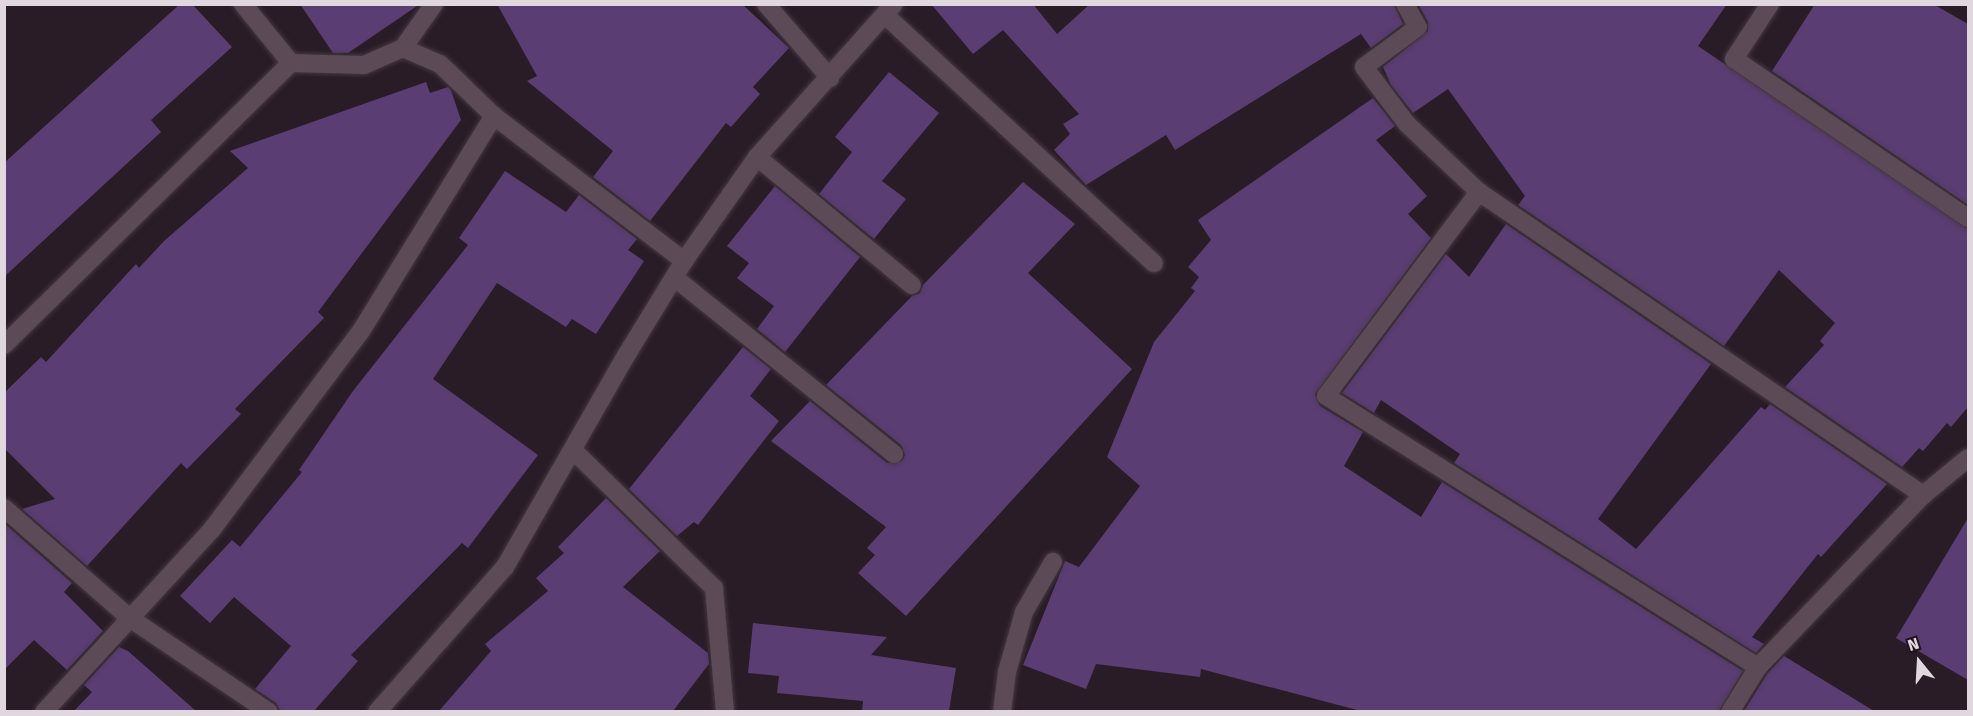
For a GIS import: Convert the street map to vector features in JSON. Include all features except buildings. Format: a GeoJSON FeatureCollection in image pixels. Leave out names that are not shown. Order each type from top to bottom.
{"type":"FeatureCollection","features":[{"type":"Feature","properties":{"kind":"street"},"geometry":{"type":"LineString","coordinates":[[243,4],[291,63]]}},
{"type":"Feature","properties":{"kind":"street"},"geometry":{"type":"LineString","coordinates":[[4,345],[291,63],[364,65],[403,48],[434,4]]}},
{"type":"Feature","properties":{"kind":"street"},"geometry":{"type":"LineString","coordinates":[[766,4],[830,78]]}},
{"type":"Feature","properties":{"kind":"street"},"geometry":{"type":"LineString","coordinates":[[1406,4],[1418,27],[1364,67],[1407,124],[1479,192],[1923,495]]}},
{"type":"Feature","properties":{"kind":"street"},"geometry":{"type":"LineString","coordinates":[[1770,4],[1734,59],[1968,219]]}},
{"type":"Feature","properties":{"kind":"street"},"geometry":{"type":"LineString","coordinates":[[377,711],[505,567],[574,451],[627,354],[684,261],[758,157],[890,10],[1154,263]]}},
{"type":"Feature","properties":{"kind":"street"},"geometry":{"type":"LineString","coordinates":[[403,48],[440,64],[494,116],[684,261]]}},
{"type":"Feature","properties":{"kind":"street"},"geometry":{"type":"LineString","coordinates":[[45,711],[213,528],[361,331],[494,116]]}},
{"type":"Feature","properties":{"kind":"street"},"geometry":{"type":"LineString","coordinates":[[758,157],[912,285]]}},
{"type":"Feature","properties":{"kind":"street"},"geometry":{"type":"LineString","coordinates":[[1479,192],[1326,396],[1758,667]]}},
{"type":"Feature","properties":{"kind":"street"},"geometry":{"type":"LineString","coordinates":[[675,278],[894,454]]}},
{"type":"Feature","properties":{"kind":"street"},"geometry":{"type":"LineString","coordinates":[[574,451],[714,588],[725,711]]}},
{"type":"Feature","properties":{"kind":"street"},"geometry":{"type":"LineString","coordinates":[[1730,711],[1758,667],[1923,495],[1968,458]]}},
{"type":"Feature","properties":{"kind":"street"},"geometry":{"type":"LineString","coordinates":[[4,508],[131,619],[269,711]]}},
{"type":"Feature","properties":{"kind":"street"},"geometry":{"type":"LineString","coordinates":[[1002,711],[1007,672],[1024,612],[1053,562]]}}]}
